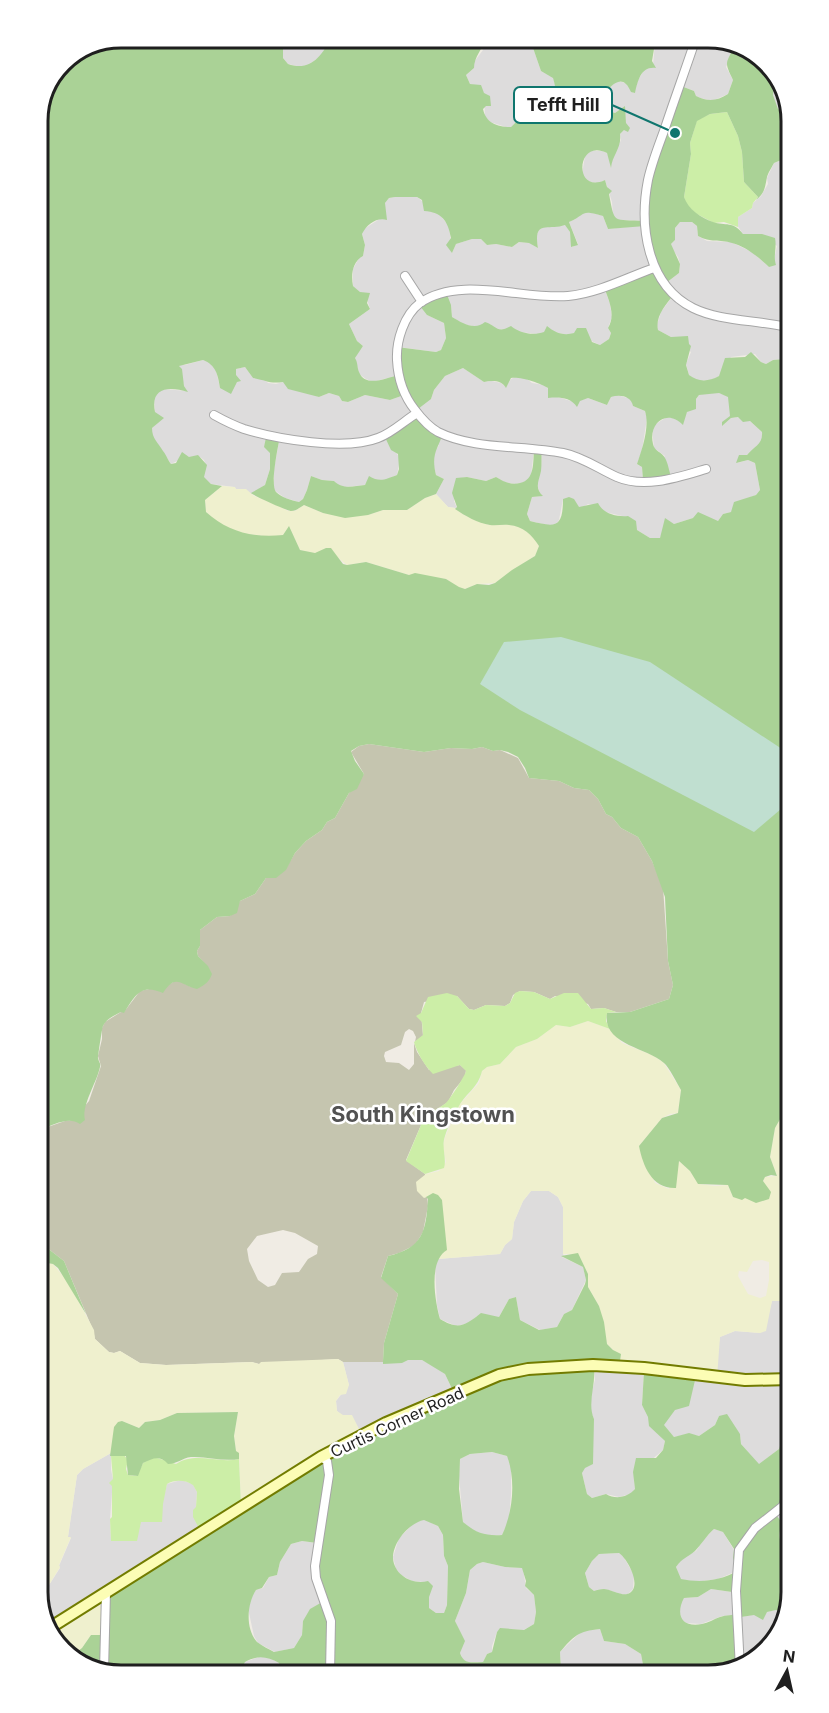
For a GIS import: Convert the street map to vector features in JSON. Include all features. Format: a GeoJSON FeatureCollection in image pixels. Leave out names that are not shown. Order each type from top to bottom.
{"type":"FeatureCollection","features":[{"type":"Feature","properties":{"kind":"street"},"geometry":{"type":"LineString","coordinates":[[693,48],[648,182],[646,235],[654,268],[672,294],[681,302],[700,311],[781,326]]}},
{"type":"Feature","properties":{"kind":"street"},"geometry":{"type":"LineString","coordinates":[[654,268],[598,289],[570,296],[458,290],[442,293],[422,302],[407,320],[397,346],[400,384],[406,398],[431,428],[451,437],[562,453],[592,463],[622,479],[633,481],[676,478],[706,469]]}},
{"type":"Feature","properties":{"kind":"street"},"geometry":{"type":"LineString","coordinates":[[405,276],[422,302]]}},
{"type":"Feature","properties":{"kind":"street"},"geometry":{"type":"LineString","coordinates":[[214,415],[243,429],[264,434],[346,444],[378,438],[417,413]]}},
{"type":"Feature","properties":{"kind":"street","name":"Curtis Corner Road"},"geometry":{"type":"LineString","coordinates":[[56,1624],[321,1457],[411,1412],[500,1375],[528,1369],[593,1365],[644,1368],[745,1380],[781,1379]]}},
{"type":"Feature","properties":{"kind":"street"},"geometry":{"type":"LineString","coordinates":[[321,1457],[327,1461],[329,1475],[315,1566],[316,1578],[331,1621],[330,1665]]}},
{"type":"Feature","properties":{"kind":"street"},"geometry":{"type":"LineString","coordinates":[[739,1657],[736,1591],[739,1550],[756,1528],[781,1508]]}},
{"type":"Feature","properties":{"kind":"street"},"geometry":{"type":"LineString","coordinates":[[104,1663],[106,1592]]}},
{"type":"Feature","properties":{"kind":"shaded area"},"geometry":{"type":"Polygon","coordinates":[[[326,48],[323,54],[310,64],[301,67],[288,64],[283,58],[283,49],[326,48]]]}},
{"type":"Feature","properties":{"kind":"shaded area"},"geometry":{"type":"Polygon","coordinates":[[[484,48],[533,48],[541,71],[553,77],[556,88],[555,108],[549,118],[537,122],[517,121],[511,127],[506,127],[490,122],[485,117],[484,93],[477,86],[470,84],[466,75],[474,68],[474,62],[484,48]]]}},
{"type":"Feature","properties":{"kind":"shaded area"},"geometry":{"type":"Polygon","coordinates":[[[655,48],[722,49],[732,53],[726,67],[733,80],[728,94],[712,101],[700,98],[694,91],[681,86],[646,221],[617,220],[613,216],[612,202],[605,180],[599,183],[589,182],[582,174],[585,156],[589,151],[607,153],[610,168],[621,140],[620,134],[626,123],[624,107],[615,113],[609,111],[602,104],[601,97],[615,82],[619,81],[625,83],[634,93],[644,70],[653,65],[655,48]]]}},
{"type":"Feature","properties":{"kind":"shaded area"},"geometry":{"type":"Polygon","coordinates":[[[773,89],[780,110],[778,109],[772,95],[773,89]]]}},
{"type":"Feature","properties":{"kind":"shaded area"},"geometry":{"type":"Polygon","coordinates":[[[781,160],[781,359],[766,364],[761,362],[755,354],[731,357],[719,376],[713,380],[696,381],[689,375],[686,364],[691,352],[658,330],[657,325],[661,312],[674,294],[666,283],[679,273],[678,257],[671,247],[675,240],[675,228],[680,222],[692,222],[697,226],[698,236],[707,241],[731,242],[752,252],[769,267],[774,260],[777,246],[762,234],[743,234],[737,225],[738,217],[752,208],[753,203],[761,196],[768,184],[767,178],[774,163],[781,160]]]}},
{"type":"Feature","properties":{"kind":"shaded area"},"geometry":{"type":"Polygon","coordinates":[[[417,197],[440,215],[449,226],[452,253],[456,244],[472,239],[481,239],[487,245],[512,247],[519,242],[530,243],[538,248],[536,236],[539,230],[543,227],[566,225],[570,232],[572,247],[578,244],[569,222],[580,213],[588,211],[603,216],[608,229],[645,225],[654,265],[604,287],[612,317],[608,328],[611,333],[609,339],[600,345],[574,333],[568,335],[555,332],[537,334],[495,329],[490,324],[477,327],[463,324],[452,317],[451,305],[427,315],[444,323],[446,338],[441,350],[436,352],[398,347],[399,375],[373,382],[359,374],[355,358],[363,346],[357,341],[349,324],[370,309],[367,299],[353,286],[353,269],[359,258],[363,256],[365,245],[362,234],[364,229],[381,218],[385,203],[389,198],[417,197]]]}},
{"type":"Feature","properties":{"kind":"shaded area"},"geometry":{"type":"Polygon","coordinates":[[[203,360],[210,362],[216,370],[220,388],[236,375],[236,369],[245,367],[253,378],[264,379],[268,383],[283,382],[319,397],[329,393],[348,402],[365,395],[390,400],[404,395],[431,399],[434,390],[445,376],[463,368],[484,382],[501,383],[506,387],[511,379],[517,376],[527,379],[532,383],[544,385],[558,397],[574,402],[588,398],[607,405],[611,397],[617,395],[628,398],[632,401],[633,406],[645,411],[647,418],[642,450],[637,464],[642,467],[643,480],[665,456],[654,448],[652,428],[654,425],[667,417],[676,418],[683,424],[685,415],[699,395],[719,393],[728,396],[731,405],[730,417],[722,426],[731,418],[738,417],[750,421],[762,432],[761,443],[737,463],[748,460],[755,463],[760,490],[756,495],[740,501],[731,512],[723,514],[718,521],[693,518],[674,524],[667,521],[660,538],[650,538],[622,516],[605,512],[593,505],[578,507],[563,499],[559,520],[551,526],[530,521],[527,514],[532,497],[541,496],[537,485],[542,450],[534,449],[531,477],[527,482],[515,484],[504,482],[496,477],[486,481],[467,477],[456,479],[454,501],[457,508],[448,507],[436,494],[444,479],[436,475],[433,463],[434,453],[439,445],[396,452],[400,459],[397,475],[383,481],[368,480],[365,485],[345,487],[334,481],[311,476],[303,499],[299,502],[285,498],[274,490],[274,469],[280,436],[270,453],[270,469],[265,485],[252,494],[234,487],[211,484],[203,477],[206,465],[200,457],[179,460],[171,464],[152,436],[152,428],[156,424],[154,399],[158,391],[164,389],[187,391],[180,365],[203,360]]]}},
{"type":"Feature","properties":{"kind":"shaded area"},"geometry":{"type":"Polygon","coordinates":[[[222,486],[246,489],[254,496],[288,511],[295,511],[304,505],[323,513],[368,515],[383,510],[407,510],[425,498],[436,494],[448,507],[455,508],[464,515],[489,525],[508,524],[520,527],[532,535],[539,546],[535,556],[495,583],[477,584],[465,589],[459,588],[446,579],[409,575],[366,562],[347,565],[326,548],[316,554],[300,550],[289,527],[283,535],[272,537],[238,533],[219,524],[206,512],[205,500],[222,486]]]}},
{"type":"Feature","properties":{"kind":"shaded area"},"geometry":{"type":"Polygon","coordinates":[[[561,637],[650,662],[781,748],[781,809],[754,832],[520,710],[480,684],[504,642],[561,637]]]}},
{"type":"Feature","properties":{"kind":"shaded area"},"geometry":{"type":"Polygon","coordinates":[[[369,744],[424,752],[482,747],[493,751],[500,750],[518,758],[529,778],[559,781],[574,788],[589,790],[598,799],[606,814],[612,817],[621,828],[638,837],[663,887],[668,961],[673,985],[669,999],[630,1012],[616,1012],[604,1008],[591,1009],[588,1004],[555,996],[550,999],[534,992],[520,991],[513,995],[510,1003],[505,1006],[486,1005],[474,1010],[469,1009],[457,996],[424,1002],[421,1013],[423,1036],[415,1042],[416,1037],[409,1029],[405,1032],[401,1045],[385,1052],[386,1062],[399,1063],[409,1070],[414,1064],[414,1043],[429,1070],[460,1065],[466,1070],[465,1077],[448,1102],[421,1125],[406,1160],[425,1174],[428,1206],[423,1232],[415,1245],[388,1256],[381,1277],[398,1294],[384,1343],[383,1362],[343,1362],[338,1359],[259,1364],[252,1362],[166,1365],[140,1363],[120,1351],[109,1352],[95,1339],[64,1261],[48,1249],[48,1127],[74,1120],[83,1113],[101,1066],[98,1056],[105,1022],[124,1012],[140,991],[168,985],[175,981],[191,987],[208,967],[198,956],[200,930],[217,917],[230,916],[240,901],[255,894],[266,878],[285,870],[295,853],[306,841],[322,830],[327,822],[335,818],[349,793],[364,774],[351,752],[359,746],[369,744]],[[283,1230],[257,1236],[247,1249],[249,1261],[258,1280],[268,1287],[275,1285],[282,1273],[299,1272],[308,1259],[317,1254],[318,1246],[295,1233],[283,1230]]]}},
{"type":"Feature","properties":{"kind":"shaded area"},"geometry":{"type":"Polygon","coordinates":[[[588,1021],[610,1029],[622,1043],[663,1062],[681,1090],[678,1113],[662,1118],[639,1146],[655,1183],[669,1189],[679,1161],[699,1184],[728,1185],[733,1197],[745,1198],[770,1192],[763,1182],[765,1177],[777,1176],[770,1157],[775,1128],[781,1118],[781,1301],[772,1301],[766,1331],[760,1333],[735,1331],[720,1337],[717,1378],[621,1369],[613,1350],[607,1344],[599,1306],[588,1287],[588,1274],[578,1254],[563,1254],[563,1207],[558,1197],[549,1191],[531,1191],[523,1201],[514,1222],[512,1239],[500,1254],[438,1259],[441,1253],[430,1196],[424,1198],[417,1191],[416,1182],[426,1174],[439,1171],[446,1162],[443,1147],[445,1137],[460,1104],[479,1083],[482,1071],[487,1067],[500,1064],[516,1047],[537,1039],[556,1025],[570,1027],[588,1021]],[[753,1261],[747,1272],[739,1271],[738,1276],[748,1294],[760,1298],[766,1296],[769,1262],[753,1261]]]}},
{"type":"Feature","properties":{"kind":"shaded area"},"geometry":{"type":"Polygon","coordinates":[[[531,1191],[549,1191],[558,1197],[563,1207],[564,1256],[562,1257],[583,1267],[586,1280],[572,1310],[564,1314],[557,1327],[540,1330],[520,1320],[516,1297],[509,1299],[499,1317],[477,1316],[470,1323],[456,1326],[440,1319],[435,1264],[438,1259],[500,1254],[512,1239],[514,1222],[523,1201],[531,1191]]]}},
{"type":"Feature","properties":{"kind":"shaded area"},"geometry":{"type":"Polygon","coordinates":[[[48,1263],[53,1264],[68,1282],[94,1330],[95,1339],[109,1352],[120,1351],[140,1363],[166,1365],[252,1362],[259,1364],[261,1362],[338,1359],[343,1362],[349,1385],[346,1394],[340,1395],[336,1401],[337,1411],[343,1415],[352,1415],[361,1433],[241,1506],[239,1454],[236,1451],[234,1436],[238,1412],[177,1413],[160,1420],[145,1422],[139,1428],[122,1421],[111,1453],[77,1475],[68,1537],[71,1537],[60,1567],[48,1586],[48,1263]]]}},
{"type":"Feature","properties":{"kind":"shaded area"},"geometry":{"type":"Polygon","coordinates":[[[772,1301],[781,1301],[781,1443],[779,1449],[759,1465],[741,1444],[740,1434],[719,1416],[715,1425],[699,1436],[689,1434],[674,1437],[663,1425],[692,1387],[696,1376],[719,1343],[720,1337],[735,1331],[760,1333],[772,1301]]]}},
{"type":"Feature","properties":{"kind":"shaded area"},"geometry":{"type":"Polygon","coordinates":[[[422,1360],[445,1374],[454,1393],[361,1433],[337,1411],[336,1401],[349,1385],[343,1362],[422,1360]]]}},
{"type":"Feature","properties":{"kind":"shaded area"},"geometry":{"type":"Polygon","coordinates":[[[594,1368],[644,1371],[642,1405],[665,1441],[663,1450],[634,1475],[635,1489],[631,1494],[619,1497],[606,1494],[592,1498],[587,1494],[582,1473],[594,1419],[591,1412],[591,1395],[595,1380],[594,1368]]]}},
{"type":"Feature","properties":{"kind":"shaded area"},"geometry":{"type":"Polygon","coordinates":[[[492,1452],[507,1456],[511,1467],[511,1494],[509,1521],[502,1535],[490,1536],[474,1532],[463,1522],[459,1476],[460,1459],[470,1454],[492,1452]]]}},
{"type":"Feature","properties":{"kind":"shaded area"},"geometry":{"type":"Polygon","coordinates":[[[111,1453],[113,1479],[111,1541],[141,1522],[162,1522],[162,1504],[167,1484],[181,1480],[193,1484],[197,1492],[196,1507],[201,1532],[55,1623],[49,1606],[48,1587],[60,1568],[71,1538],[68,1537],[77,1475],[111,1453]]]}},
{"type":"Feature","properties":{"kind":"shaded area"},"geometry":{"type":"Polygon","coordinates":[[[781,1502],[781,1543],[779,1531],[772,1509],[781,1502]]]}},
{"type":"Feature","properties":{"kind":"shaded area"},"geometry":{"type":"Polygon","coordinates":[[[423,1519],[438,1526],[443,1535],[444,1556],[448,1566],[447,1605],[444,1613],[436,1613],[429,1608],[429,1597],[423,1582],[412,1581],[401,1575],[396,1569],[393,1557],[399,1538],[415,1522],[423,1519]]]}},
{"type":"Feature","properties":{"kind":"shaded area"},"geometry":{"type":"Polygon","coordinates":[[[714,1529],[723,1532],[734,1550],[737,1571],[718,1579],[695,1582],[680,1579],[676,1567],[682,1558],[696,1551],[714,1529]]]}},
{"type":"Feature","properties":{"kind":"shaded area"},"geometry":{"type":"Polygon","coordinates":[[[302,1541],[317,1543],[326,1599],[303,1621],[302,1635],[294,1648],[275,1652],[258,1643],[254,1636],[249,1600],[256,1590],[263,1588],[269,1577],[277,1575],[280,1562],[291,1544],[302,1541]]]}},
{"type":"Feature","properties":{"kind":"shaded area"},"geometry":{"type":"Polygon","coordinates":[[[619,1553],[634,1575],[633,1589],[624,1595],[605,1589],[594,1591],[589,1587],[585,1573],[592,1561],[599,1554],[619,1553]]]}},
{"type":"Feature","properties":{"kind":"shaded area"},"geometry":{"type":"Polygon","coordinates":[[[483,1562],[523,1568],[526,1588],[534,1595],[536,1612],[534,1624],[524,1630],[500,1629],[492,1646],[492,1652],[487,1654],[483,1662],[467,1662],[463,1660],[460,1653],[462,1647],[455,1621],[466,1593],[470,1570],[483,1562]]]}},
{"type":"Feature","properties":{"kind":"shaded area"},"geometry":{"type":"Polygon","coordinates":[[[711,1589],[739,1593],[739,1615],[722,1616],[701,1624],[686,1623],[681,1619],[679,1607],[684,1598],[698,1597],[711,1589]]]}},
{"type":"Feature","properties":{"kind":"shaded area"},"geometry":{"type":"Polygon","coordinates":[[[104,1593],[105,1635],[91,1635],[78,1651],[69,1644],[55,1623],[104,1593]]]}},
{"type":"Feature","properties":{"kind":"shaded area"},"geometry":{"type":"Polygon","coordinates":[[[778,1611],[762,1641],[757,1641],[757,1646],[740,1657],[741,1617],[778,1611]]]}},
{"type":"Feature","properties":{"kind":"shaded area"},"geometry":{"type":"Polygon","coordinates":[[[600,1629],[604,1641],[625,1644],[641,1654],[643,1665],[561,1665],[560,1652],[582,1631],[600,1629]]]}},
{"type":"Feature","properties":{"kind":"shaded area"},"geometry":{"type":"Polygon","coordinates":[[[261,1656],[268,1657],[280,1665],[244,1665],[245,1662],[261,1656]]]}},
{"type":"Feature","properties":{"kind":"green space"},"geometry":{"type":"Polygon","coordinates":[[[121,48],[282,48],[283,58],[288,64],[303,66],[314,61],[326,48],[481,48],[474,68],[466,75],[470,84],[481,85],[484,93],[490,96],[491,106],[483,109],[489,121],[511,127],[517,121],[544,120],[550,117],[556,105],[553,78],[541,71],[533,48],[654,48],[652,61],[656,68],[647,69],[644,72],[639,79],[635,93],[620,81],[601,97],[602,104],[609,111],[615,113],[625,106],[626,123],[630,128],[628,132],[624,130],[620,134],[620,143],[611,168],[607,153],[597,150],[584,158],[582,166],[587,180],[595,182],[605,180],[607,187],[612,191],[609,194],[614,216],[621,220],[645,221],[646,191],[681,86],[694,91],[696,96],[708,100],[720,98],[728,94],[733,80],[727,62],[731,52],[748,60],[766,77],[780,110],[781,160],[774,163],[764,190],[756,200],[758,197],[744,182],[742,152],[738,136],[727,112],[710,114],[697,121],[690,143],[691,154],[684,197],[692,209],[708,220],[736,227],[743,234],[762,234],[775,238],[776,265],[769,267],[743,247],[698,236],[697,226],[692,222],[680,222],[675,228],[675,240],[671,244],[680,264],[679,273],[666,283],[674,294],[662,311],[657,325],[658,330],[671,337],[688,336],[691,346],[686,365],[689,375],[700,380],[719,376],[725,358],[745,357],[751,352],[766,364],[781,359],[781,1118],[775,1128],[770,1157],[777,1176],[765,1177],[763,1181],[771,1192],[769,1199],[756,1203],[745,1198],[742,1200],[733,1197],[728,1185],[698,1184],[690,1171],[679,1161],[676,1188],[661,1185],[650,1175],[639,1146],[662,1118],[678,1113],[681,1090],[664,1063],[618,1039],[611,1032],[607,1024],[607,1013],[630,1012],[669,999],[673,985],[668,961],[665,897],[652,861],[638,837],[621,828],[612,817],[606,814],[598,799],[589,790],[574,788],[559,781],[529,778],[518,757],[508,752],[493,751],[482,747],[424,752],[369,744],[351,751],[364,774],[357,789],[349,793],[335,818],[327,822],[322,830],[306,841],[295,853],[286,870],[276,878],[266,878],[255,894],[240,901],[237,913],[217,917],[200,930],[200,946],[197,951],[198,956],[212,974],[208,981],[197,989],[175,982],[171,983],[163,993],[144,990],[135,996],[124,1013],[121,1012],[108,1019],[102,1028],[98,1058],[100,1067],[85,1108],[85,1120],[80,1124],[71,1121],[48,1127],[48,117],[50,102],[63,77],[85,58],[107,49],[121,48]],[[417,197],[389,198],[385,203],[387,220],[373,222],[362,234],[365,245],[363,256],[354,265],[353,286],[360,292],[370,293],[367,303],[370,309],[349,324],[357,341],[363,346],[355,358],[359,372],[366,380],[377,381],[398,375],[397,347],[436,352],[441,350],[446,338],[444,323],[427,315],[420,306],[446,292],[451,305],[452,317],[468,325],[477,326],[485,322],[500,329],[511,326],[531,334],[544,332],[547,326],[563,334],[574,333],[577,328],[586,328],[592,342],[600,345],[609,339],[611,333],[608,328],[611,308],[604,287],[654,267],[645,226],[608,229],[603,216],[591,213],[584,213],[569,222],[578,245],[571,247],[570,232],[565,225],[540,230],[537,239],[538,248],[529,243],[519,242],[512,247],[487,245],[481,239],[472,239],[456,244],[452,253],[446,245],[451,238],[443,218],[435,213],[424,211],[422,200],[417,197]],[[203,360],[179,366],[182,369],[184,386],[188,392],[168,389],[162,390],[155,397],[155,412],[164,418],[152,428],[152,432],[171,464],[176,463],[182,452],[189,457],[198,455],[207,465],[204,477],[211,484],[222,486],[205,500],[206,512],[214,519],[232,529],[261,535],[283,535],[289,526],[300,550],[315,553],[331,548],[343,564],[347,565],[366,562],[409,575],[415,573],[446,579],[465,589],[477,584],[495,583],[535,556],[539,546],[519,527],[485,524],[455,509],[457,507],[452,493],[456,478],[467,477],[486,481],[496,477],[505,482],[520,483],[531,474],[534,449],[542,449],[538,487],[543,496],[532,497],[527,514],[530,521],[551,525],[559,521],[563,499],[569,497],[574,499],[579,507],[598,503],[603,510],[611,514],[628,516],[636,521],[637,530],[650,538],[660,538],[665,518],[674,524],[693,518],[698,512],[718,521],[723,514],[731,512],[734,502],[756,495],[760,490],[755,463],[748,460],[736,463],[739,455],[747,455],[760,443],[762,432],[750,421],[743,422],[738,417],[731,418],[722,426],[722,422],[730,416],[728,397],[719,393],[699,395],[696,399],[696,409],[687,412],[683,425],[671,418],[660,420],[656,424],[652,436],[654,446],[665,458],[671,476],[643,480],[642,467],[637,464],[646,431],[645,411],[633,406],[625,397],[611,397],[607,405],[588,398],[580,401],[577,407],[568,399],[548,398],[548,388],[535,382],[511,378],[506,388],[497,381],[484,382],[463,368],[445,376],[434,390],[431,399],[418,409],[404,395],[390,400],[365,395],[348,402],[329,393],[319,397],[288,389],[283,382],[253,378],[245,367],[236,369],[236,375],[241,381],[237,382],[231,394],[220,388],[216,371],[203,360]]]}},
{"type":"Feature","properties":{"kind":"green space"},"geometry":{"type":"Polygon","coordinates":[[[727,112],[738,136],[742,152],[744,182],[758,197],[752,208],[738,217],[738,227],[724,222],[714,223],[695,213],[686,204],[684,197],[691,154],[690,143],[697,120],[710,114],[727,112]]]}},
{"type":"Feature","properties":{"kind":"green space"},"geometry":{"type":"Polygon","coordinates":[[[416,412],[443,433],[434,462],[436,475],[444,479],[436,494],[425,498],[407,510],[383,510],[368,515],[345,518],[323,513],[304,505],[291,511],[251,493],[265,485],[270,469],[270,453],[264,447],[267,433],[280,436],[274,488],[278,494],[290,500],[299,502],[303,499],[311,476],[349,487],[365,485],[369,476],[380,480],[397,475],[398,454],[391,450],[384,435],[416,412]]]}},
{"type":"Feature","properties":{"kind":"green space"},"geometry":{"type":"Polygon","coordinates":[[[534,992],[550,999],[564,993],[578,993],[591,1009],[604,1008],[616,1012],[607,1013],[606,1021],[610,1029],[588,1021],[570,1027],[556,1025],[537,1039],[516,1047],[500,1064],[487,1067],[482,1071],[478,1082],[462,1101],[448,1128],[444,1140],[444,1168],[425,1174],[406,1161],[421,1125],[419,1123],[446,1103],[466,1071],[460,1065],[433,1074],[430,1071],[419,1055],[414,1042],[423,1035],[422,1022],[416,1016],[421,1013],[428,997],[447,993],[457,996],[469,1009],[474,1010],[486,1005],[505,1006],[510,1003],[515,993],[534,992]]]}},
{"type":"Feature","properties":{"kind":"green space"},"geometry":{"type":"Polygon","coordinates":[[[433,1193],[442,1200],[447,1250],[437,1263],[434,1282],[440,1319],[452,1325],[466,1324],[481,1313],[499,1317],[509,1299],[516,1297],[520,1320],[539,1330],[557,1327],[564,1314],[572,1310],[586,1280],[583,1267],[561,1256],[578,1253],[588,1274],[588,1287],[599,1306],[607,1344],[621,1354],[619,1368],[594,1368],[591,1400],[594,1419],[593,1464],[585,1468],[582,1473],[587,1494],[592,1498],[606,1494],[622,1497],[629,1494],[635,1489],[633,1472],[636,1458],[656,1458],[663,1450],[665,1441],[649,1426],[648,1417],[642,1405],[644,1371],[696,1376],[689,1406],[675,1410],[664,1425],[674,1437],[689,1433],[699,1436],[715,1425],[719,1416],[727,1414],[740,1434],[741,1444],[759,1464],[779,1449],[781,1443],[781,1502],[772,1509],[781,1522],[781,1592],[778,1611],[767,1612],[763,1620],[754,1615],[741,1617],[739,1657],[722,1664],[708,1665],[643,1665],[641,1654],[625,1644],[604,1641],[600,1629],[581,1633],[569,1642],[560,1652],[561,1665],[280,1665],[262,1657],[254,1658],[244,1665],[117,1665],[98,1661],[78,1651],[91,1635],[104,1635],[106,1598],[319,1457],[454,1393],[445,1374],[422,1360],[383,1364],[384,1343],[398,1294],[381,1278],[388,1256],[400,1253],[416,1243],[424,1229],[428,1199],[426,1197],[433,1193]],[[492,1452],[470,1454],[460,1459],[459,1489],[463,1522],[481,1533],[502,1535],[511,1506],[512,1475],[507,1456],[492,1452]],[[424,1520],[418,1522],[399,1540],[394,1552],[394,1564],[400,1574],[410,1580],[428,1581],[433,1586],[429,1597],[429,1608],[436,1613],[444,1613],[447,1605],[448,1566],[444,1556],[443,1535],[438,1526],[424,1520]],[[714,1529],[695,1551],[676,1567],[681,1579],[710,1580],[737,1571],[733,1558],[734,1549],[723,1532],[714,1529]],[[302,1541],[291,1544],[280,1562],[277,1575],[269,1577],[262,1588],[256,1590],[249,1609],[249,1623],[253,1636],[257,1642],[274,1652],[294,1648],[302,1635],[303,1621],[310,1609],[324,1601],[317,1580],[317,1543],[302,1541]],[[619,1553],[599,1554],[585,1573],[589,1587],[594,1591],[604,1589],[625,1594],[632,1591],[633,1574],[623,1556],[619,1553]],[[483,1562],[470,1570],[466,1593],[455,1621],[465,1641],[460,1653],[469,1662],[483,1662],[487,1654],[492,1652],[500,1628],[524,1630],[534,1624],[536,1612],[534,1595],[525,1586],[526,1581],[522,1568],[483,1562]],[[711,1589],[698,1597],[684,1598],[681,1604],[680,1615],[689,1624],[702,1624],[722,1616],[739,1614],[739,1593],[711,1589]]]}},
{"type":"Feature","properties":{"kind":"green space"},"geometry":{"type":"Polygon","coordinates":[[[48,1249],[64,1261],[86,1314],[58,1268],[48,1263],[48,1249]]]}},
{"type":"Feature","properties":{"kind":"green space"},"geometry":{"type":"Polygon","coordinates":[[[238,1412],[234,1436],[239,1459],[191,1457],[168,1464],[159,1458],[153,1459],[143,1463],[138,1476],[128,1475],[126,1456],[110,1456],[114,1427],[118,1422],[122,1421],[139,1428],[145,1422],[160,1420],[177,1413],[238,1412]]]}},
{"type":"Feature","properties":{"kind":"green space"},"geometry":{"type":"Polygon","coordinates":[[[124,1455],[128,1460],[126,1469],[128,1475],[137,1476],[143,1463],[154,1457],[176,1464],[191,1458],[239,1459],[241,1506],[201,1532],[193,1517],[197,1492],[190,1483],[173,1481],[167,1484],[162,1522],[141,1522],[137,1541],[111,1541],[112,1486],[109,1483],[113,1479],[111,1456],[124,1455]]]}},
{"type":"Feature","properties":{"kind":"place","name":"Tefft Hill"},"geometry":{"type":"Point","coordinates":[675,133]}},
{"type":"Feature","properties":{"kind":"district","name":"South Kingstown"},"geometry":{"type":"Point","coordinates":[423,1114]}}]}
